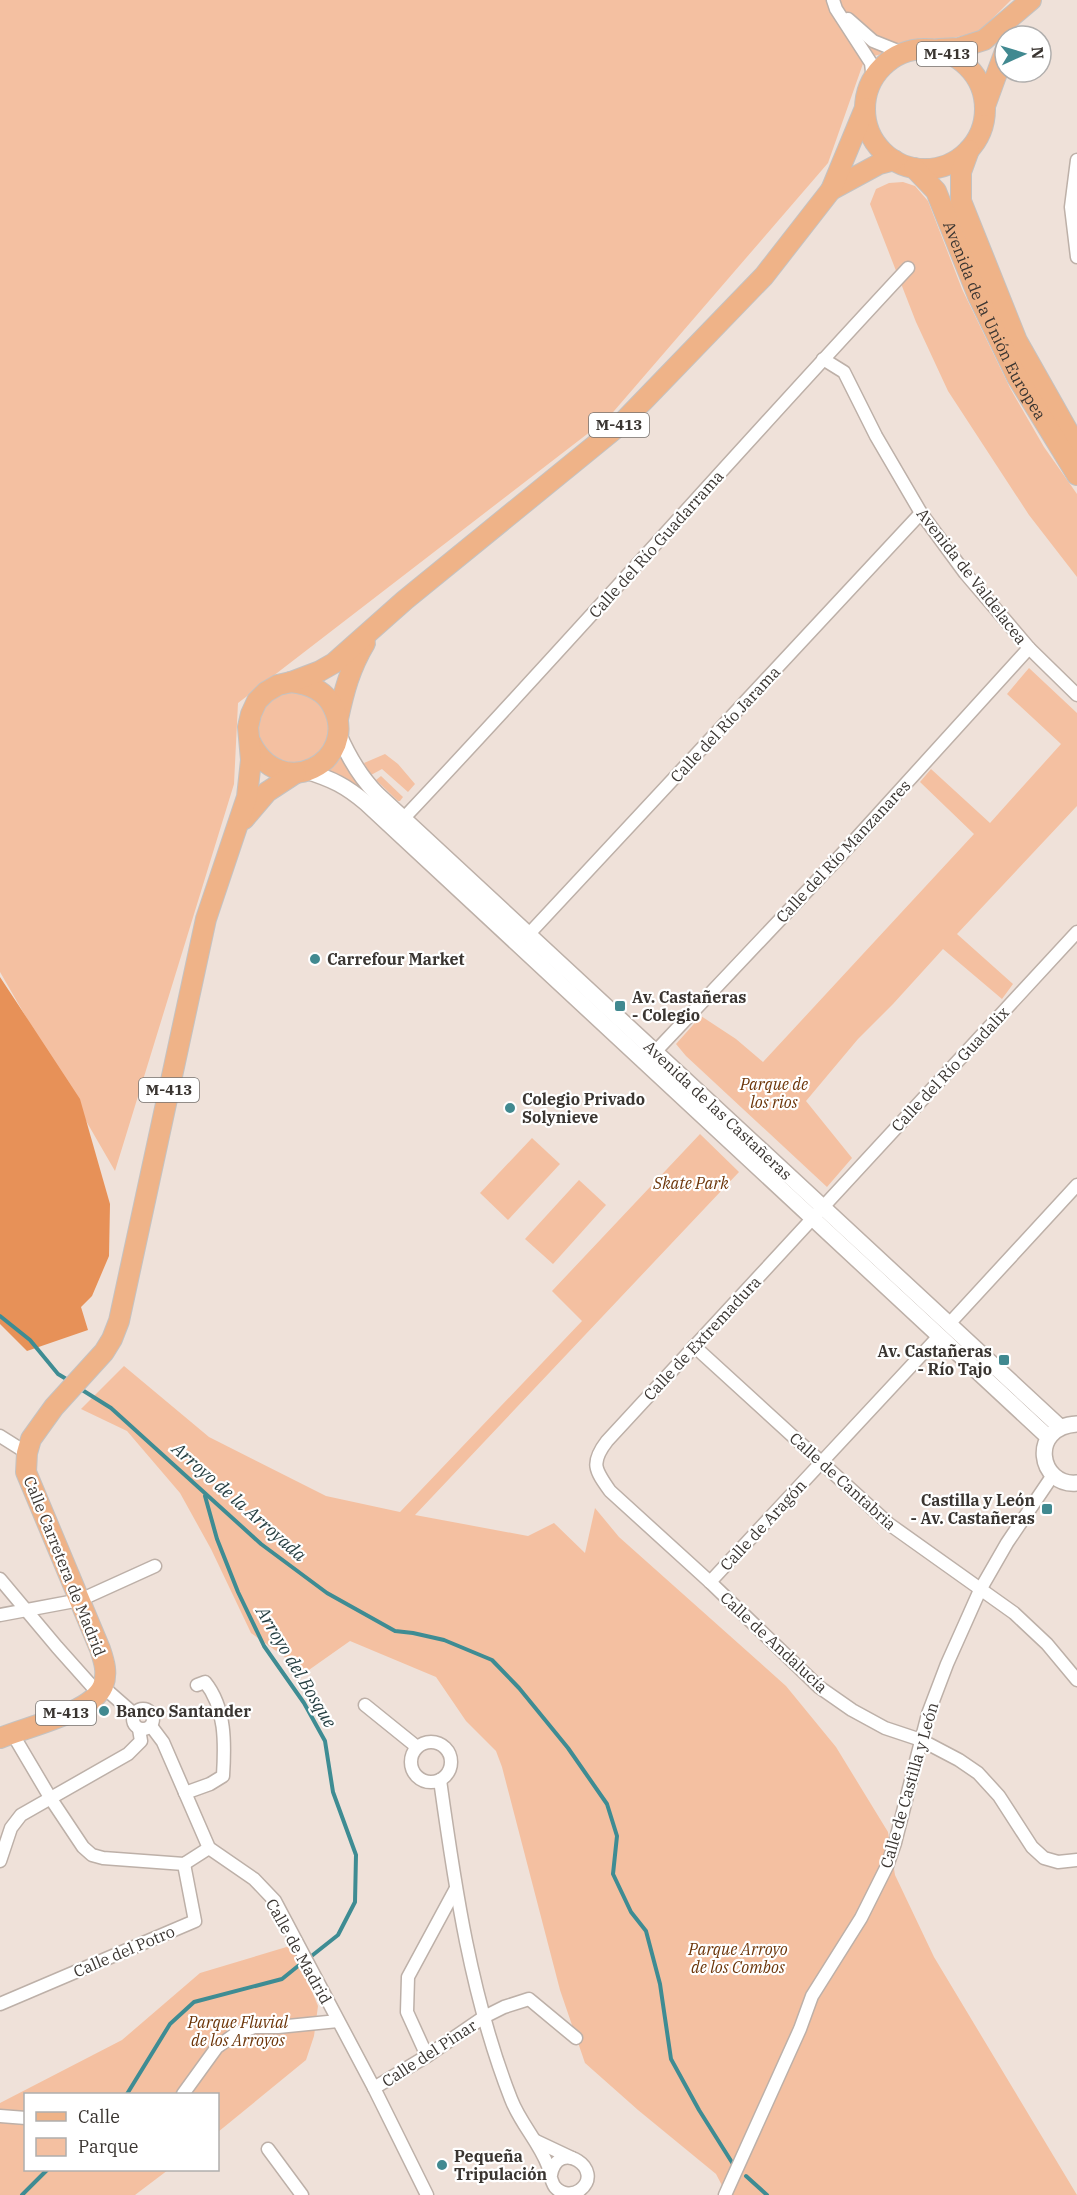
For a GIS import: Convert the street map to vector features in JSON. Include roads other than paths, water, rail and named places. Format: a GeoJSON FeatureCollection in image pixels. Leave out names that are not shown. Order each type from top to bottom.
{"type":"FeatureCollection","features":[{"type":"Feature","properties":{"kind":"main road","name":"M-413"},"geometry":{"type":"LineString","coordinates":[[1018,24],[1029,2]]}},
{"type":"Feature","properties":{"kind":"main road","name":"M-413"},"geometry":{"type":"LineString","coordinates":[[237,829],[247,797],[251,760],[249,720],[257,701],[278,685],[320,671],[334,663],[405,600],[621,424],[764,276],[831,190],[865,108],[867,93],[873,79],[885,63],[903,53],[919,49],[959,48],[984,40],[1029,2]]}},
{"type":"Feature","properties":{"kind":"main road","name":"M-413"},"geometry":{"type":"LineString","coordinates":[[937,50],[955,57],[970,69],[981,86],[985,106]]}},
{"type":"Feature","properties":{"kind":"main road","name":"M-413"},"geometry":{"type":"LineString","coordinates":[[865,108],[868,129],[878,147],[894,160],[914,168],[934,168],[953,162],[969,150],[981,129],[985,106],[993,84]]}},
{"type":"Feature","properties":{"kind":"main road","name":"Avenida de la Unión Europea"},"geometry":{"type":"LineString","coordinates":[[969,150],[962,172],[961,201],[1017,341],[1077,447]]}},
{"type":"Feature","properties":{"kind":"main road","name":"M-413"},"geometry":{"type":"LineString","coordinates":[[831,190],[879,164],[894,160]]}},
{"type":"Feature","properties":{"kind":"main road","name":"Avenida de la Unión Europea"},"geometry":{"type":"LineString","coordinates":[[914,168],[936,191],[978,296],[1017,377],[1077,475]]}},
{"type":"Feature","properties":{"kind":"main road","name":"M-413"},"geometry":{"type":"LineString","coordinates":[[237,829],[267,792],[318,765],[328,757],[334,746],[346,681],[355,659],[375,628]]}},
{"type":"Feature","properties":{"kind":"main road"},"geometry":{"type":"LineString","coordinates":[[291,682],[318,689],[331,702],[338,726]]}},
{"type":"Feature","properties":{"kind":"main road"},"geometry":{"type":"LineString","coordinates":[[250,741],[263,761],[273,768],[284,772],[301,772]]}},
{"type":"Feature","properties":{"kind":"main road","name":"Calle Carretera de Madrid"},"geometry":{"type":"LineString","coordinates":[[100,1690],[105,1674],[104,1662],[26,1472],[27,1453],[31,1440],[54,1407],[112,1339],[119,1321],[206,919],[237,829]]}},
{"type":"Feature","properties":{"kind":"main road","name":"M-413"},"geometry":{"type":"LineString","coordinates":[[6,1735],[84,1705],[100,1690]]}},
{"type":"Feature","properties":{"kind":"street"},"geometry":{"type":"LineString","coordinates":[[835,4],[873,41],[903,53]]}},
{"type":"Feature","properties":{"kind":"street"},"geometry":{"type":"LineString","coordinates":[[835,4],[871,63],[873,79]]}},
{"type":"Feature","properties":{"kind":"street"},"geometry":{"type":"LineString","coordinates":[[1077,160],[1071,207],[1077,257]]}},
{"type":"Feature","properties":{"kind":"street","name":"Calle del Río Guadarrama"},"geometry":{"type":"LineString","coordinates":[[404,819],[908,268]]}},
{"type":"Feature","properties":{"kind":"street","name":"Avenida de Valdelacea"},"geometry":{"type":"LineString","coordinates":[[823,359],[844,372],[876,436],[921,513],[965,573],[1029,648],[1077,695]]}},
{"type":"Feature","properties":{"kind":"street","name":"Calle del Río Jarama"},"geometry":{"type":"LineString","coordinates":[[528,935],[921,513]]}},
{"type":"Feature","properties":{"kind":"street","name":"Calle del Río Manzanares"},"geometry":{"type":"LineString","coordinates":[[655,1052],[842,854],[1029,648]]}},
{"type":"Feature","properties":{"kind":"street","name":"Avenida de las Castañeras"},"geometry":{"type":"LineString","coordinates":[[338,726],[363,780],[655,1052],[817,1212]]}},
{"type":"Feature","properties":{"kind":"street","name":"Avenida de las Castañeras"},"geometry":{"type":"LineString","coordinates":[[301,772],[330,778],[348,788],[366,803],[944,1330],[1048,1437]]}},
{"type":"Feature","properties":{"kind":"street","name":"Calle del Río Guadalix"},"geometry":{"type":"LineString","coordinates":[[817,1212],[1077,932]]}},
{"type":"Feature","properties":{"kind":"street","name":"Calle de Aragón"},"geometry":{"type":"LineString","coordinates":[[710,1582],[1077,1185]]}},
{"type":"Feature","properties":{"kind":"street","name":"Calle de Extremadura"},"geometry":{"type":"LineString","coordinates":[[598,1475],[597,1453],[817,1212]]}},
{"type":"Feature","properties":{"kind":"street","name":"Avenida de las Castañeras"},"geometry":{"type":"LineString","coordinates":[[944,1330],[1060,1427]]}},
{"type":"Feature","properties":{"kind":"street","name":"Calle de Cantabria"},"geometry":{"type":"LineString","coordinates":[[694,1346],[889,1524],[1014,1613],[1047,1644],[1077,1680]]}},
{"type":"Feature","properties":{"kind":"street"},"geometry":{"type":"LineString","coordinates":[[1077,1424],[1060,1427],[1048,1437],[1044,1452],[1045,1463],[1053,1475],[1062,1481],[1077,1483]]}},
{"type":"Feature","properties":{"kind":"street"},"geometry":{"type":"LineString","coordinates":[[0,1436],[27,1453]]}},
{"type":"Feature","properties":{"kind":"street","name":"Calle de Andalucía"},"geometry":{"type":"LineString","coordinates":[[598,1475],[610,1491],[710,1582],[819,1687],[852,1710],[885,1728],[921,1740],[959,1760],[978,1773],[999,1796],[1032,1846],[1044,1858],[1058,1862],[1077,1860]]}},
{"type":"Feature","properties":{"kind":"street","name":"Calle de Castilla y León"},"geometry":{"type":"LineString","coordinates":[[725,2195],[800,2029],[812,1996],[861,1918],[887,1866],[921,1740],[946,1664],[981,1590],[1007,1543],[1053,1475]]}},
{"type":"Feature","properties":{"kind":"street"},"geometry":{"type":"LineString","coordinates":[[0,1615],[80,1600],[155,1566]]}},
{"type":"Feature","properties":{"kind":"street"},"geometry":{"type":"LineString","coordinates":[[0,1579],[26,1611],[100,1690],[134,1714]]}},
{"type":"Feature","properties":{"kind":"street"},"geometry":{"type":"LineString","coordinates":[[185,1793],[210,1784],[223,1776],[225,1748],[223,1725],[210,1688],[205,1682],[196,1685]]}},
{"type":"Feature","properties":{"kind":"street"},"geometry":{"type":"LineString","coordinates":[[365,1705],[417,1747]]}},
{"type":"Feature","properties":{"kind":"street"},"geometry":{"type":"LineString","coordinates":[[0,1861],[11,1828],[21,1815],[51,1799],[128,1754],[141,1741],[145,1727],[152,1715],[148,1710],[140,1710],[134,1714],[133,1722],[145,1727],[163,1742],[209,1848],[184,1864],[102,1858],[92,1855],[83,1846],[51,1799],[6,1735]]}},
{"type":"Feature","properties":{"kind":"street"},"geometry":{"type":"LineString","coordinates":[[426,1742],[441,1744],[451,1758],[449,1771],[440,1780],[429,1782],[422,1780],[412,1769],[412,1754],[417,1747],[426,1742]]}},
{"type":"Feature","properties":{"kind":"street"},"geometry":{"type":"LineString","coordinates":[[440,1780],[455,1890],[484,2017],[512,2101],[535,2140],[543,2152],[554,2186],[563,2193],[574,2193],[579,2190],[586,2181],[586,2169],[578,2160],[535,2140]]}},
{"type":"Feature","properties":{"kind":"street","name":"Calle de Madrid"},"geometry":{"type":"LineString","coordinates":[[209,1848],[254,1879],[275,1900],[428,2195]]}},
{"type":"Feature","properties":{"kind":"street","name":"Calle del Potro"},"geometry":{"type":"LineString","coordinates":[[0,2004],[195,1921],[184,1864]]}},
{"type":"Feature","properties":{"kind":"street"},"geometry":{"type":"LineString","coordinates":[[428,2056],[407,2012],[408,1977],[455,1890]]}},
{"type":"Feature","properties":{"kind":"street","name":"Calle del Pinar"},"geometry":{"type":"LineString","coordinates":[[374,2088],[428,2056],[484,2017],[504,2007],[529,1999],[576,2038]]}},
{"type":"Feature","properties":{"kind":"street"},"geometry":{"type":"LineString","coordinates":[[184,2093],[218,2047],[234,2035],[254,2027],[338,2021]]}},
{"type":"Feature","properties":{"kind":"street"},"geometry":{"type":"LineString","coordinates":[[0,2116],[24,2118]]}},
{"type":"Feature","properties":{"kind":"street"},"geometry":{"type":"LineString","coordinates":[[268,2149],[302,2195]]}},
{"type":"Feature","properties":{"kind":"street"},"geometry":{"type":"LineString","coordinates":[[551,2175],[555,2164],[565,2158],[572,2158]]}},
{"type":"Feature","properties":{"kind":"waterway","name":"Arroyo de la Arroyada"},"geometry":{"type":"LineString","coordinates":[[0,1316],[30,1340],[58,1374],[68,1380]]}},
{"type":"Feature","properties":{"kind":"waterway","name":"Arroyo de la Arroyada"},"geometry":{"type":"LineString","coordinates":[[79,1388],[111,1408],[261,1544],[327,1593],[395,1631],[444,1640],[492,1660],[519,1688],[568,1748],[607,1804],[617,1836],[613,1874],[631,1912],[646,1931],[660,1984],[671,2059],[699,2110],[733,2164]]}},
{"type":"Feature","properties":{"kind":"waterway","name":"Arroyo del Bosque"},"geometry":{"type":"LineString","coordinates":[[205,1496],[217,1539],[238,1592],[264,1646],[304,1703],[325,1741],[333,1792],[356,1855],[355,1902],[338,1935],[309,1958]]}},
{"type":"Feature","properties":{"kind":"waterway","name":"Arroyo del Bosque"},"geometry":{"type":"LineString","coordinates":[[128,2093],[170,2024],[194,2002],[282,1979],[303,1962]]}},
{"type":"Feature","properties":{"kind":"waterway","name":"Arroyo del Bosque"},"geometry":{"type":"LineString","coordinates":[[22,2195],[46,2171]]}},
{"type":"Feature","properties":{"kind":"waterway","name":"Arroyo de la Arroyada"},"geometry":{"type":"LineString","coordinates":[[746,2176],[767,2195]]}},
{"type":"Feature","properties":{"kind":"place","name":"Carrefour Market"},"geometry":{"type":"Point","coordinates":[315,959]}},
{"type":"Feature","properties":{"kind":"place","name":"Av. Castañeras - Colegio"},"geometry":{"type":"Point","coordinates":[620,1006]}},
{"type":"Feature","properties":{"kind":"place","name":"Colegio Privado Solynieve"},"geometry":{"type":"Point","coordinates":[510,1108]}},
{"type":"Feature","properties":{"kind":"place","name":"Av. Castañeras - Río Tajo"},"geometry":{"type":"Point","coordinates":[1004,1360]}},
{"type":"Feature","properties":{"kind":"place","name":"Castilla y León - Av. Castañeras"},"geometry":{"type":"Point","coordinates":[1047,1509]}},
{"type":"Feature","properties":{"kind":"place","name":"Banco Santander"},"geometry":{"type":"Point","coordinates":[104,1711]}},
{"type":"Feature","properties":{"kind":"place","name":"Pequeña Tripulación"},"geometry":{"type":"Point","coordinates":[442,2165]}},
{"type":"Feature","properties":{"kind":"park label","name":"Parque de los rios"},"geometry":{"type":"Point","coordinates":[774,1093]}},
{"type":"Feature","properties":{"kind":"park label","name":"Skate Park"},"geometry":{"type":"Point","coordinates":[691,1183]}},
{"type":"Feature","properties":{"kind":"park label","name":"Parque Arroyo de los Combos"},"geometry":{"type":"Point","coordinates":[738,1958]}},
{"type":"Feature","properties":{"kind":"park label","name":"Parque Fluvial de los Arroyos"},"geometry":{"type":"Point","coordinates":[238,2031]}}]}
